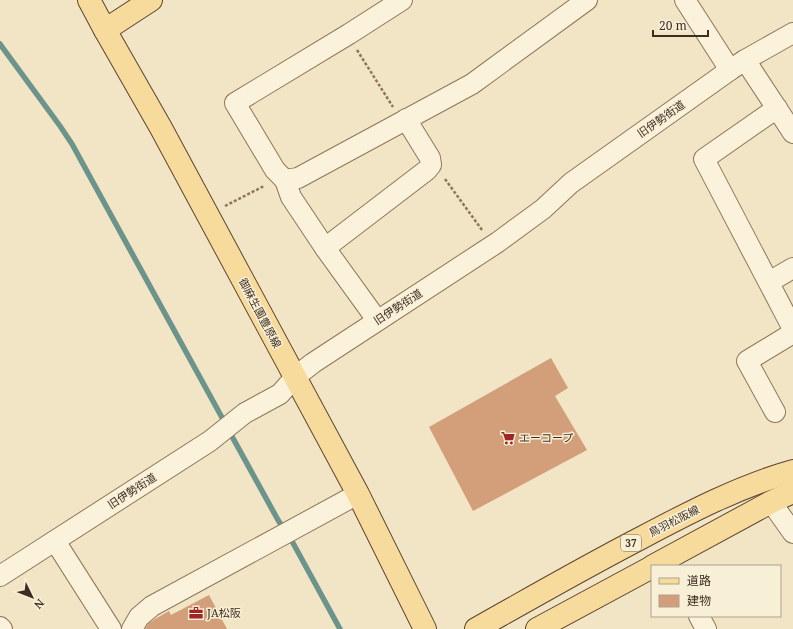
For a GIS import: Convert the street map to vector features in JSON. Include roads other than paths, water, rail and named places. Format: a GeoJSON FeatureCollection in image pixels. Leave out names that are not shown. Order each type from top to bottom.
{"type":"FeatureCollection","features":[{"type":"Feature","properties":{"kind":"main road","name":"御麻生園豊原線"},"geometry":{"type":"LineString","coordinates":[[89,0],[161,128],[358,494],[425,629]]}},
{"type":"Feature","properties":{"kind":"main road"},"geometry":{"type":"LineString","coordinates":[[105,30],[151,0]]}},
{"type":"Feature","properties":{"kind":"main road","name":"鳥羽松阪線"},"geometry":{"type":"LineString","coordinates":[[476,629],[668,523],[753,484],[793,471]]}},
{"type":"Feature","properties":{"kind":"main road"},"geometry":{"type":"LineString","coordinates":[[660,565],[770,502],[793,492]]}},
{"type":"Feature","properties":{"kind":"main road"},"geometry":{"type":"LineString","coordinates":[[537,629],[651,570]]}},
{"type":"Feature","properties":{"kind":"street"},"geometry":{"type":"LineString","coordinates":[[377,320],[325,248],[291,197],[284,178],[275,170],[235,103],[402,0]]}},
{"type":"Feature","properties":{"kind":"street"},"geometry":{"type":"LineString","coordinates":[[284,178],[298,178],[472,84],[587,0]]}},
{"type":"Feature","properties":{"kind":"street"},"geometry":{"type":"LineString","coordinates":[[685,0],[738,65],[777,108],[793,133]]}},
{"type":"Feature","properties":{"kind":"street","name":"旧伊勢街道"},"geometry":{"type":"LineString","coordinates":[[0,576],[210,440],[245,413],[280,394],[295,377],[313,363],[494,244],[543,209],[571,183],[738,65],[793,33]]}},
{"type":"Feature","properties":{"kind":"street"},"geometry":{"type":"LineString","coordinates":[[777,108],[704,159],[793,329]]}},
{"type":"Feature","properties":{"kind":"street"},"geometry":{"type":"LineString","coordinates":[[325,248],[427,170],[430,162],[406,119]]}},
{"type":"Feature","properties":{"kind":"street"},"geometry":{"type":"LineString","coordinates":[[768,282],[793,268]]}},
{"type":"Feature","properties":{"kind":"street"},"geometry":{"type":"LineString","coordinates":[[775,412],[747,360],[793,333]]}},
{"type":"Feature","properties":{"kind":"street"},"geometry":{"type":"LineString","coordinates":[[132,629],[139,617],[152,606],[358,494]]}},
{"type":"Feature","properties":{"kind":"street"},"geometry":{"type":"LineString","coordinates":[[770,502],[793,533]]}},
{"type":"Feature","properties":{"kind":"street"},"geometry":{"type":"LineString","coordinates":[[55,540],[111,629]]}},
{"type":"Feature","properties":{"kind":"street"},"geometry":{"type":"LineString","coordinates":[[700,617],[706,629]]}},
{"type":"Feature","properties":{"kind":"waterway"},"geometry":{"type":"LineString","coordinates":[[0,44],[72,144],[225,423]]}},
{"type":"Feature","properties":{"kind":"waterway"},"geometry":{"type":"LineString","coordinates":[[229,431],[340,629]]}},
{"type":"Feature","properties":{"kind":"place","name":"エーコープ"},"geometry":{"type":"Point","coordinates":[508,438]}},
{"type":"Feature","properties":{"kind":"place","name":"JA松阪"},"geometry":{"type":"Point","coordinates":[196,613]}}]}
